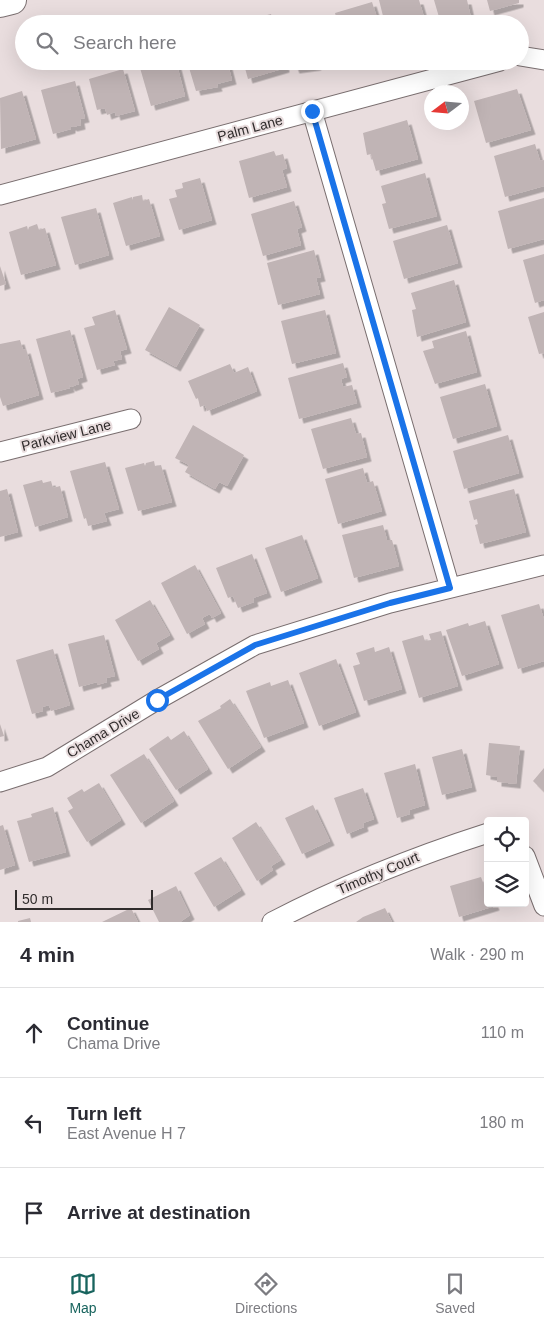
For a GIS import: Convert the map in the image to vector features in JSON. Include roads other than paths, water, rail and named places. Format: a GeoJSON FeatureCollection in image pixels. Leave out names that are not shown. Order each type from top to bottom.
{"type":"FeatureCollection","features":[{"type":"Feature","properties":{"kind":"main road"},"geometry":{"type":"LineString","coordinates":[[0,4],[12,0]]}},
{"type":"Feature","properties":{"kind":"street"},"geometry":{"type":"LineString","coordinates":[[529,58],[544,60]]}},
{"type":"Feature","properties":{"kind":"street","name":"Palm Lane"},"geometry":{"type":"LineString","coordinates":[[0,195],[466,70]]}},
{"type":"Feature","properties":{"kind":"street"},"geometry":{"type":"LineString","coordinates":[[312,111],[450,588]]}},
{"type":"Feature","properties":{"kind":"street","name":"Parkview Lane"},"geometry":{"type":"LineString","coordinates":[[0,452],[131,419]]}},
{"type":"Feature","properties":{"kind":"street","name":"Chama Drive"},"geometry":{"type":"LineString","coordinates":[[0,782],[47,767],[157,700],[255,645],[390,603],[544,565]]}},
{"type":"Feature","properties":{"kind":"street","name":"Timothy Court"},"geometry":{"type":"LineString","coordinates":[[272,922],[313,900],[426,853],[484,834]]}},
{"type":"Feature","properties":{"kind":"street"},"geometry":{"type":"LineString","coordinates":[[527,862],[544,906]]}}]}
